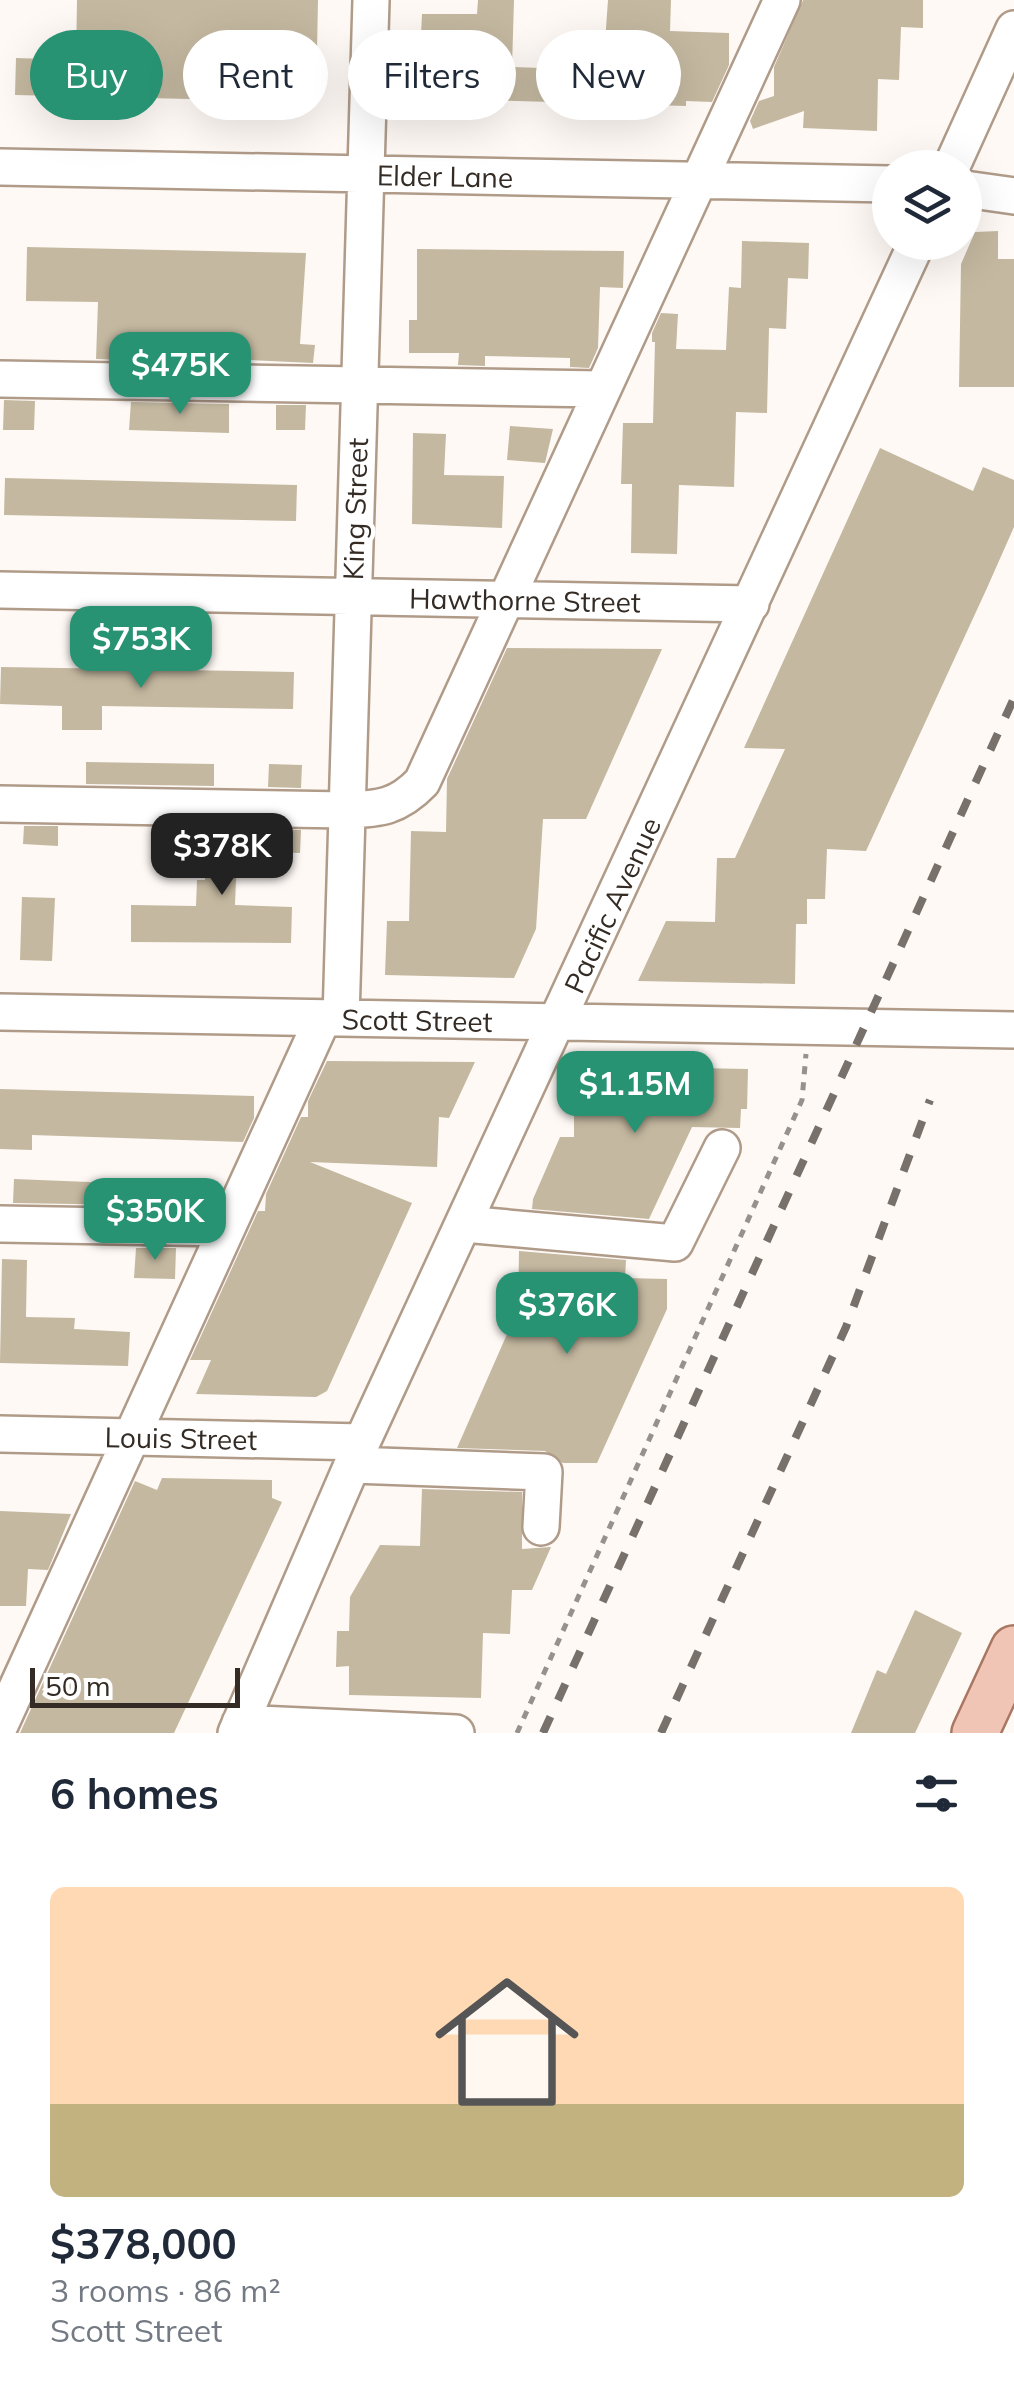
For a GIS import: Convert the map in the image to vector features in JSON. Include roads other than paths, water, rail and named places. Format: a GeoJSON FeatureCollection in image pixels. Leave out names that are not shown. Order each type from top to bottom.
{"type":"FeatureCollection","features":[{"type":"Feature","properties":{"kind":"main road"},"geometry":{"type":"LineString","coordinates":[[993,1716],[1014,1649]]}},
{"type":"Feature","properties":{"kind":"street","name":"King Street"},"geometry":{"type":"LineString","coordinates":[[332,1018],[346,810],[371,0]]}},
{"type":"Feature","properties":{"kind":"street"},"geometry":{"type":"LineString","coordinates":[[0,804],[346,810],[397,804],[422,782],[782,0]]}},
{"type":"Feature","properties":{"kind":"street"},"geometry":{"type":"LineString","coordinates":[[959,150],[1014,30]]}},
{"type":"Feature","properties":{"kind":"street","name":"Elder Lane"},"geometry":{"type":"LineString","coordinates":[[0,167],[872,184]]}},
{"type":"Feature","properties":{"kind":"street"},"geometry":{"type":"LineString","coordinates":[[982,191],[1014,196]]}},
{"type":"Feature","properties":{"kind":"street","name":"Pacific Avenue"},"geometry":{"type":"LineString","coordinates":[[238,1728],[358,1454],[908,260]]}},
{"type":"Feature","properties":{"kind":"street"},"geometry":{"type":"LineString","coordinates":[[0,379],[601,389]]}},
{"type":"Feature","properties":{"kind":"street","name":"Hawthorne Street"},"geometry":{"type":"LineString","coordinates":[[0,590],[751,604]]}},
{"type":"Feature","properties":{"kind":"street","name":"Scott Street"},"geometry":{"type":"LineString","coordinates":[[0,1012],[1014,1030]]}},
{"type":"Feature","properties":{"kind":"street"},"geometry":{"type":"LineString","coordinates":[[0,1724],[226,1228],[332,1018]]}},
{"type":"Feature","properties":{"kind":"street"},"geometry":{"type":"LineString","coordinates":[[464,1224],[675,1243],[722,1148]]}},
{"type":"Feature","properties":{"kind":"street"},"geometry":{"type":"LineString","coordinates":[[0,1224],[226,1228]]}},
{"type":"Feature","properties":{"kind":"street","name":"Louis Street"},"geometry":{"type":"LineString","coordinates":[[0,1434],[134,1437],[544,1472],[541,1526]]}},
{"type":"Feature","properties":{"kind":"street"},"geometry":{"type":"LineString","coordinates":[[0,1646],[36,1647]]}},
{"type":"Feature","properties":{"kind":"street"},"geometry":{"type":"LineString","coordinates":[[238,1728],[456,1732]]}},
{"type":"Feature","properties":{"kind":"railway"},"geometry":{"type":"LineString","coordinates":[[543,1733],[1014,698]]}},
{"type":"Feature","properties":{"kind":"railway"},"geometry":{"type":"LineString","coordinates":[[661,1733],[846,1327],[930,1100]]}}]}
